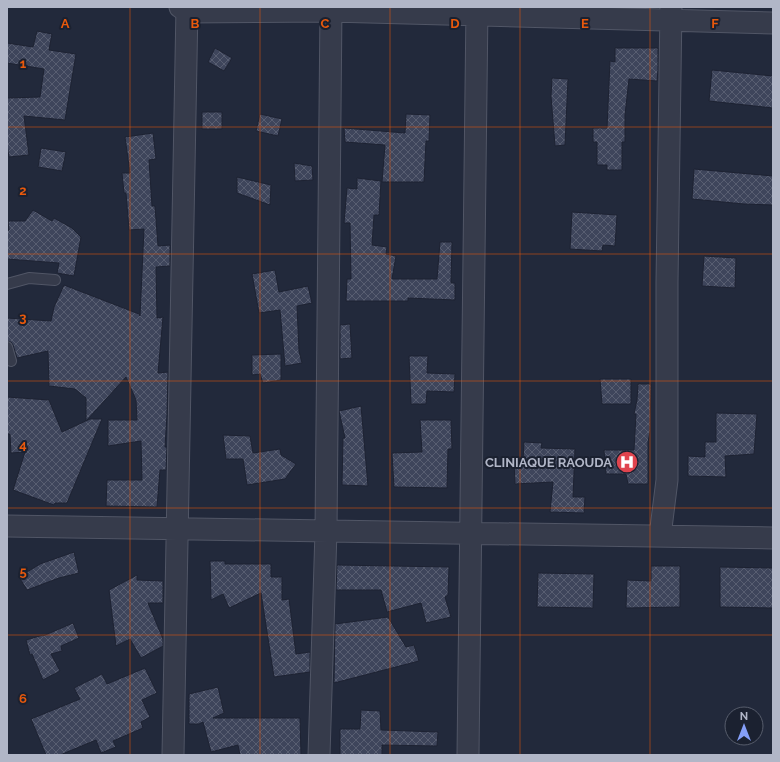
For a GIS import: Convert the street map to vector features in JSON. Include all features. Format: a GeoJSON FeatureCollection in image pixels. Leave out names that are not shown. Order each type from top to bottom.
{"type":"FeatureCollection","features":[{"type":"Feature","properties":{"kind":"street"},"geometry":{"type":"LineString","coordinates":[[173,755],[178,529],[185,9],[331,9],[671,14],[773,23]]}},
{"type":"Feature","properties":{"kind":"street"},"geometry":{"type":"LineString","coordinates":[[320,755],[326,531],[331,9]]}},
{"type":"Feature","properties":{"kind":"street"},"geometry":{"type":"LineString","coordinates":[[468,755],[477,11]]}},
{"type":"Feature","properties":{"kind":"street"},"geometry":{"type":"LineString","coordinates":[[660,536],[667,480],[667,282],[671,14]]}},
{"type":"Feature","properties":{"kind":"street"},"geometry":{"type":"LineString","coordinates":[[7,526],[773,538]]}},
{"type":"Feature","properties":{"kind":"lane"},"geometry":{"type":"LineString","coordinates":[[7,284],[30,278],[55,280]]}},
{"type":"Feature","properties":{"kind":"lane"},"geometry":{"type":"LineString","coordinates":[[7,347],[12,360]]}},
{"type":"Feature","properties":{"kind":"building"},"geometry":{"type":"Polygon","coordinates":[[[37,31],[52,34],[49,50],[76,54],[65,120],[24,116],[29,155],[9,157],[7,145],[7,98],[40,97],[44,69],[7,63],[7,43],[33,47],[37,31]]]}},
{"type":"Feature","properties":{"kind":"building"},"geometry":{"type":"Polygon","coordinates":[[[215,48],[232,58],[224,71],[208,62],[215,48]]]}},
{"type":"Feature","properties":{"kind":"building"},"geometry":{"type":"Polygon","coordinates":[[[615,48],[658,48],[658,70],[657,81],[629,79],[625,115],[625,142],[622,142],[622,170],[607,170],[607,165],[597,165],[597,142],[593,142],[593,128],[607,128],[610,61],[615,62],[615,48]]]}},
{"type":"Feature","properties":{"kind":"building"},"geometry":{"type":"Polygon","coordinates":[[[712,70],[773,76],[773,108],[709,101],[712,70]]]}},
{"type":"Feature","properties":{"kind":"building"},"geometry":{"type":"Polygon","coordinates":[[[552,78],[568,79],[565,145],[555,146],[551,96],[552,78]]]}},
{"type":"Feature","properties":{"kind":"building"},"geometry":{"type":"Polygon","coordinates":[[[202,112],[222,112],[222,129],[202,129],[202,112]]]}},
{"type":"Feature","properties":{"kind":"building"},"geometry":{"type":"Polygon","coordinates":[[[260,114],[282,119],[278,136],[256,131],[260,114]]]}},
{"type":"Feature","properties":{"kind":"building"},"geometry":{"type":"Polygon","coordinates":[[[406,114],[430,115],[429,141],[426,141],[424,182],[382,182],[385,145],[345,142],[344,128],[405,133],[406,114]]]}},
{"type":"Feature","properties":{"kind":"building"},"geometry":{"type":"Polygon","coordinates":[[[153,133],[156,159],[149,160],[152,206],[155,206],[158,246],[170,245],[170,266],[156,267],[157,318],[163,317],[158,373],[168,372],[165,447],[167,447],[166,470],[160,470],[157,507],[106,506],[107,480],[142,480],[141,441],[108,446],[108,420],[137,420],[136,400],[126,377],[86,421],[86,398],[75,389],[49,386],[48,351],[17,358],[13,345],[11,342],[7,341],[7,318],[51,321],[54,307],[64,285],[139,314],[140,316],[144,229],[129,230],[126,193],[124,193],[122,173],[130,173],[125,137],[153,133]]]}},
{"type":"Feature","properties":{"kind":"building"},"geometry":{"type":"Polygon","coordinates":[[[41,148],[66,152],[62,171],[38,167],[41,148]]]}},
{"type":"Feature","properties":{"kind":"building"},"geometry":{"type":"Polygon","coordinates":[[[294,163],[312,166],[313,180],[295,181],[294,163]]]}},
{"type":"Feature","properties":{"kind":"building"},"geometry":{"type":"Polygon","coordinates":[[[694,169],[773,176],[773,205],[692,199],[694,169]]]}},
{"type":"Feature","properties":{"kind":"building"},"geometry":{"type":"Polygon","coordinates":[[[237,177],[271,185],[270,205],[237,193],[237,177]]]}},
{"type":"Feature","properties":{"kind":"building"},"geometry":{"type":"Polygon","coordinates":[[[357,178],[381,181],[379,215],[374,215],[372,245],[387,247],[386,254],[396,256],[392,279],[437,279],[440,242],[452,242],[451,283],[455,283],[455,300],[408,298],[408,301],[346,301],[347,279],[351,279],[350,223],[344,223],[347,188],[357,189],[357,178]]]}},
{"type":"Feature","properties":{"kind":"building"},"geometry":{"type":"Polygon","coordinates":[[[33,210],[52,221],[54,218],[72,228],[81,237],[74,276],[57,273],[59,263],[7,259],[7,231],[9,230],[8,221],[25,221],[33,210]]]}},
{"type":"Feature","properties":{"kind":"building"},"geometry":{"type":"Polygon","coordinates":[[[572,212],[617,215],[615,246],[603,245],[602,251],[570,249],[572,212]]]}},
{"type":"Feature","properties":{"kind":"building"},"geometry":{"type":"Polygon","coordinates":[[[704,256],[736,258],[735,288],[702,286],[704,256]]]}},
{"type":"Feature","properties":{"kind":"building"},"geometry":{"type":"Polygon","coordinates":[[[275,270],[279,292],[308,286],[312,303],[297,306],[299,351],[302,363],[285,366],[280,310],[259,313],[252,274],[275,270]]]}},
{"type":"Feature","properties":{"kind":"building"},"geometry":{"type":"Polygon","coordinates":[[[350,324],[352,358],[340,359],[340,325],[350,324]]]}},
{"type":"Feature","properties":{"kind":"building"},"geometry":{"type":"Polygon","coordinates":[[[281,354],[281,380],[263,383],[260,374],[252,375],[252,355],[281,354]]]}},
{"type":"Feature","properties":{"kind":"building"},"geometry":{"type":"Polygon","coordinates":[[[409,356],[428,356],[427,373],[455,374],[454,392],[427,391],[426,404],[411,404],[409,356]]]}},
{"type":"Feature","properties":{"kind":"building"},"geometry":{"type":"Polygon","coordinates":[[[600,379],[631,379],[631,404],[602,404],[600,379]]]}},
{"type":"Feature","properties":{"kind":"building"},"geometry":{"type":"Polygon","coordinates":[[[638,384],[651,384],[650,432],[648,442],[648,484],[628,484],[626,474],[606,474],[604,450],[634,450],[636,414],[634,414],[638,384]]]}},
{"type":"Feature","properties":{"kind":"building"},"geometry":{"type":"Polygon","coordinates":[[[7,397],[49,400],[62,432],[90,419],[102,419],[67,503],[55,503],[54,505],[13,490],[25,452],[11,453],[10,434],[7,434],[7,397]]]}},
{"type":"Feature","properties":{"kind":"building"},"geometry":{"type":"Polygon","coordinates":[[[361,406],[368,486],[342,485],[343,438],[345,438],[339,411],[361,406]]]}},
{"type":"Feature","properties":{"kind":"building"},"geometry":{"type":"Polygon","coordinates":[[[716,413],[757,414],[754,454],[725,456],[726,477],[688,476],[688,456],[705,457],[705,442],[716,442],[716,413]]]}},
{"type":"Feature","properties":{"kind":"building"},"geometry":{"type":"Polygon","coordinates":[[[420,420],[451,420],[452,449],[448,449],[447,488],[394,487],[392,453],[422,452],[420,420]]]}},
{"type":"Feature","properties":{"kind":"building"},"geometry":{"type":"Polygon","coordinates":[[[223,435],[250,436],[253,453],[280,449],[281,455],[296,464],[285,479],[247,485],[243,459],[226,459],[223,435]]]}},
{"type":"Feature","properties":{"kind":"building"},"geometry":{"type":"Polygon","coordinates":[[[524,442],[542,443],[541,448],[575,449],[573,497],[585,497],[584,513],[550,512],[553,482],[515,484],[514,461],[523,461],[524,442]]]}},
{"type":"Feature","properties":{"kind":"building"},"geometry":{"type":"Polygon","coordinates":[[[74,552],[79,573],[59,578],[27,590],[19,577],[40,564],[74,552]]]}},
{"type":"Feature","properties":{"kind":"building"},"geometry":{"type":"Polygon","coordinates":[[[210,561],[225,561],[225,564],[271,564],[271,577],[282,577],[282,600],[289,599],[296,654],[310,652],[310,672],[274,677],[261,593],[229,608],[223,594],[211,600],[210,561]]]}},
{"type":"Feature","properties":{"kind":"building"},"geometry":{"type":"Polygon","coordinates":[[[337,565],[449,567],[448,595],[445,597],[451,617],[426,623],[421,603],[387,612],[381,590],[336,590],[337,565]]]}},
{"type":"Feature","properties":{"kind":"building"},"geometry":{"type":"Polygon","coordinates":[[[651,566],[680,566],[680,607],[626,608],[627,580],[651,581],[651,566]]]}},
{"type":"Feature","properties":{"kind":"building"},"geometry":{"type":"Polygon","coordinates":[[[720,567],[773,568],[773,608],[720,607],[720,567]]]}},
{"type":"Feature","properties":{"kind":"building"},"geometry":{"type":"Polygon","coordinates":[[[538,573],[594,574],[593,608],[537,607],[538,573]]]}},
{"type":"Feature","properties":{"kind":"building"},"geometry":{"type":"Polygon","coordinates":[[[137,575],[137,580],[163,581],[163,603],[148,603],[163,639],[163,646],[141,658],[130,639],[116,646],[109,590],[137,575]]]}},
{"type":"Feature","properties":{"kind":"building"},"geometry":{"type":"Polygon","coordinates":[[[388,617],[406,647],[414,645],[419,661],[334,683],[335,624],[388,617]]]}},
{"type":"Feature","properties":{"kind":"building"},"geometry":{"type":"Polygon","coordinates":[[[73,623],[79,638],[61,646],[62,651],[51,654],[60,671],[43,680],[32,654],[30,655],[26,640],[43,636],[73,623]]]}},
{"type":"Feature","properties":{"kind":"building"},"geometry":{"type":"Polygon","coordinates":[[[145,668],[157,693],[142,700],[150,717],[141,722],[143,728],[113,741],[116,747],[101,753],[96,740],[60,755],[46,755],[31,719],[80,699],[74,688],[102,674],[107,684],[145,668]]]}},
{"type":"Feature","properties":{"kind":"building"},"geometry":{"type":"Polygon","coordinates":[[[218,687],[224,713],[213,718],[300,718],[301,755],[240,755],[238,745],[211,752],[203,722],[199,724],[189,724],[189,694],[218,687]]]}},
{"type":"Feature","properties":{"kind":"building"},"geometry":{"type":"Polygon","coordinates":[[[361,710],[380,711],[381,730],[438,732],[437,746],[382,745],[382,755],[340,755],[340,729],[360,729],[361,710]]]}},
{"type":"Feature","properties":{"kind":"place","name":"CLINIAQUE RAOUDA"},"geometry":{"type":"Point","coordinates":[627,462]}}]}
